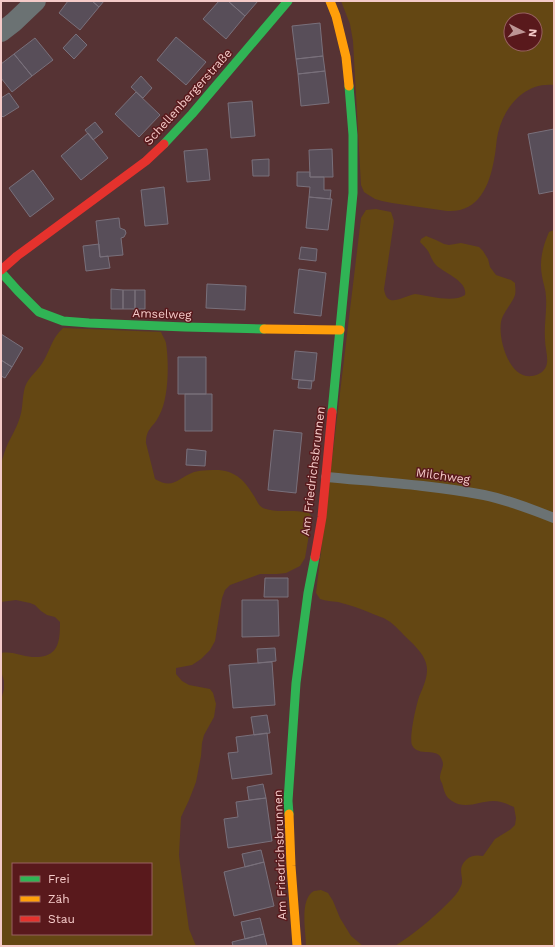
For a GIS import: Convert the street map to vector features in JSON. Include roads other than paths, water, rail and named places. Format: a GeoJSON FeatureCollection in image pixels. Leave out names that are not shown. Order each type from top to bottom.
{"type":"FeatureCollection","features":[{"type":"Feature","properties":{"kind":"street"},"geometry":{"type":"LineString","coordinates":[[1,32],[36,1]]}},
{"type":"Feature","properties":{"kind":"street","name":"Schellenbergerstraße"},"geometry":{"type":"LineString","coordinates":[[1,271],[17,256],[146,161],[192,114],[288,1]]}},
{"type":"Feature","properties":{"kind":"street","name":"Am Friedrichsbrunnen"},"geometry":{"type":"LineString","coordinates":[[297,946],[288,801],[296,683],[308,593],[322,517],[353,193],[353,135],[346,57],[336,16],[330,1]]}},
{"type":"Feature","properties":{"kind":"street","name":"Amselweg"},"geometry":{"type":"LineString","coordinates":[[1,271],[39,312],[63,321],[89,324],[340,330]]}},
{"type":"Feature","properties":{"kind":"lane","name":"Milchweg"},"geometry":{"type":"LineString","coordinates":[[326,477],[429,486],[485,496],[528,508],[554,518]]}}]}
